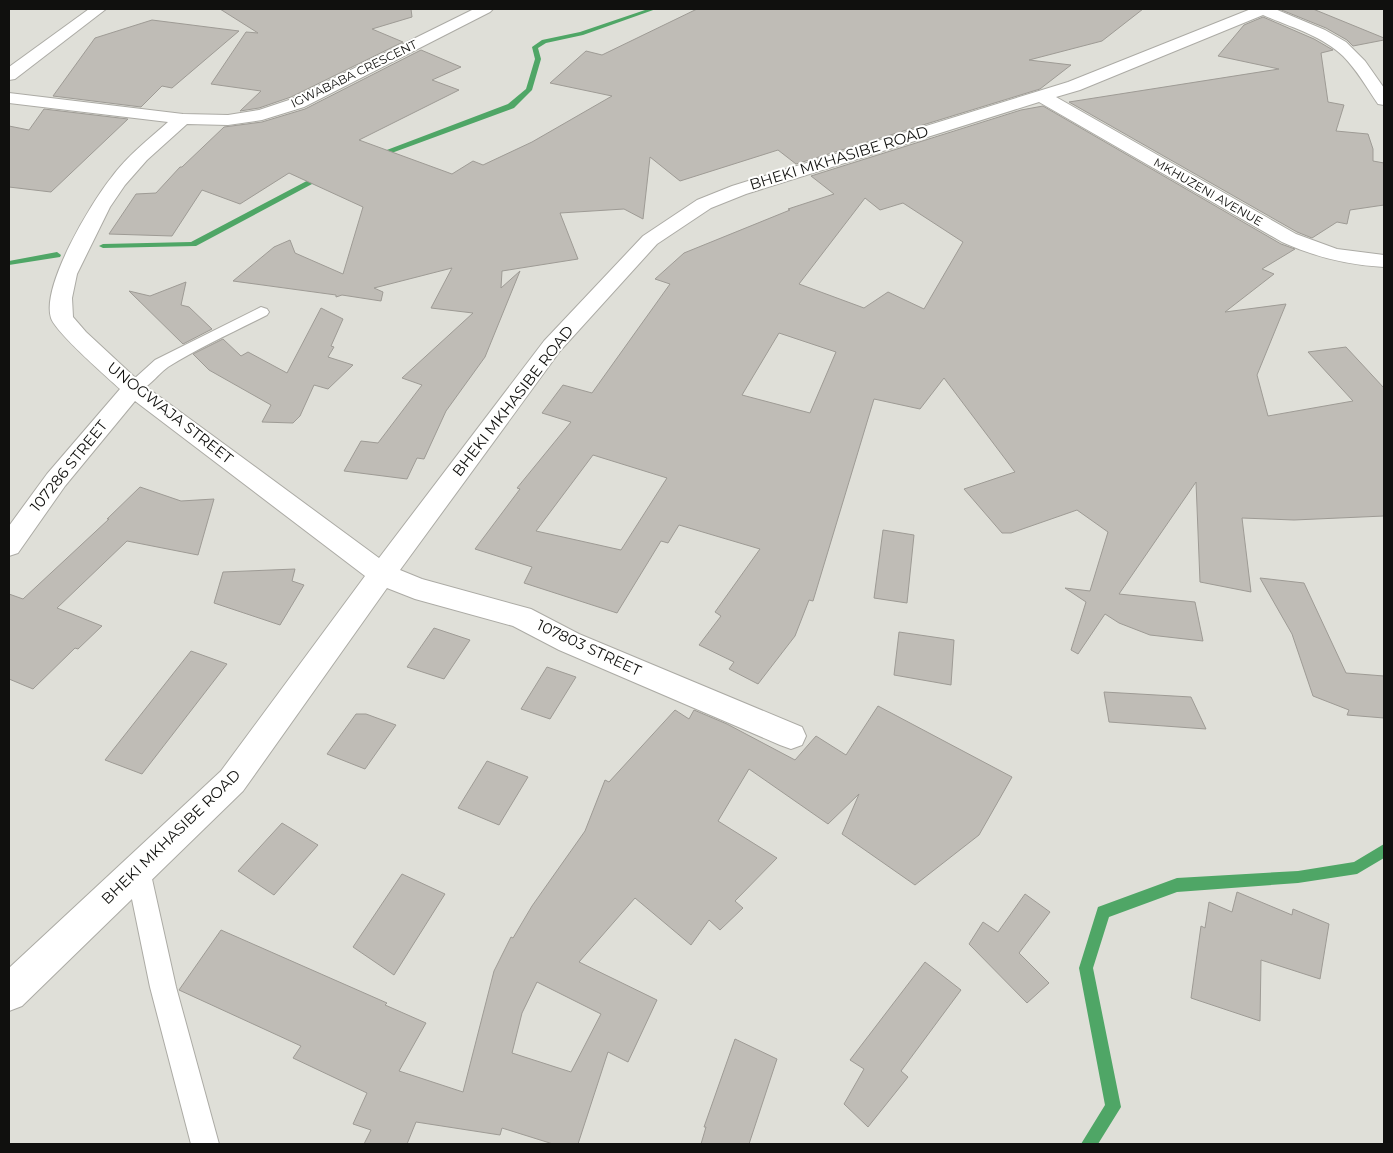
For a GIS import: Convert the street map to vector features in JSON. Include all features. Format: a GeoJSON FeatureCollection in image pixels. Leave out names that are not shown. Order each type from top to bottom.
{"type":"FeatureCollection","features":[{"type":"Feature","properties":{"kind":"street"},"geometry":{"type":"LineString","coordinates":[[9,75],[98,9]]}},
{"type":"Feature","properties":{"kind":"street","name":"IGWABABA CRESCENT"},"geometry":{"type":"LineString","coordinates":[[9,98],[183,119],[228,120],[262,115],[298,103],[485,9]]}},
{"type":"Feature","properties":{"kind":"street"},"geometry":{"type":"LineString","coordinates":[[1263,9],[1330,39],[1342,47],[1350,54],[1384,100]]}},
{"type":"Feature","properties":{"kind":"street","name":"BHEKI MKHASIBE ROAD"},"geometry":{"type":"LineString","coordinates":[[9,993],[232,781],[382,574],[552,346],[643,247],[658,234],[704,204],[739,190],[1074,86],[1263,9]]}},
{"type":"Feature","properties":{"kind":"street","name":"MKHUZENI AVENUE"},"geometry":{"type":"LineString","coordinates":[[1041,96],[1289,238],[1320,252],[1349,258],[1384,261]]}},
{"type":"Feature","properties":{"kind":"street","name":"UNOGWAJA STREET"},"geometry":{"type":"LineString","coordinates":[[183,119],[155,141],[118,181],[100,207],[84,237],[63,286],[60,298],[62,318],[78,337],[133,388],[382,574]]}},
{"type":"Feature","properties":{"kind":"street","name":"107286 STREET"},"geometry":{"type":"LineString","coordinates":[[9,546],[56,480],[133,388]]}},
{"type":"Feature","properties":{"kind":"street","name":"107803 STREET"},"geometry":{"type":"LineString","coordinates":[[382,574],[415,588],[521,617],[569,642],[791,736]]}},
{"type":"Feature","properties":{"kind":"lane"},"geometry":{"type":"LineString","coordinates":[[133,388],[161,364],[261,312]]}},
{"type":"Feature","properties":{"kind":"lane"},"geometry":{"type":"LineString","coordinates":[[138,870],[163,987],[205,1144]]}},
{"type":"Feature","properties":{"kind":"building"},"geometry":{"type":"Polygon","coordinates":[[[220,9],[411,9],[412,17],[372,29],[403,42],[291,97],[259,108],[240,111],[261,91],[211,84],[246,32],[258,33],[220,9]]]}},
{"type":"Feature","properties":{"kind":"building"},"geometry":{"type":"Polygon","coordinates":[[[697,9],[1143,9],[1102,41],[1029,60],[1071,65],[1040,89],[796,164],[778,150],[680,181],[650,157],[643,219],[624,209],[560,213],[578,259],[502,271],[501,288],[520,271],[485,357],[446,411],[424,459],[417,458],[407,479],[344,471],[361,441],[378,443],[422,385],[402,378],[473,313],[431,308],[452,268],[374,288],[383,292],[381,301],[342,295],[336,297],[336,295],[233,281],[274,247],[290,240],[295,253],[343,274],[363,207],[289,173],[240,204],[202,190],[172,236],[109,234],[136,194],[156,193],[180,167],[224,127],[262,122],[305,109],[421,50],[461,67],[432,80],[459,90],[359,140],[452,174],[473,161],[483,165],[532,142],[612,96],[550,83],[586,51],[602,55],[697,9]]]}},
{"type":"Feature","properties":{"kind":"building"},"geometry":{"type":"Polygon","coordinates":[[[1279,9],[1313,9],[1384,38],[1384,40],[1353,46],[1347,40],[1326,28],[1279,9]]]}},
{"type":"Feature","properties":{"kind":"building"},"geometry":{"type":"Polygon","coordinates":[[[1263,17],[1314,39],[1333,50],[1321,53],[1328,102],[1344,105],[1336,131],[1368,134],[1373,149],[1373,161],[1384,163],[1384,205],[1350,210],[1347,224],[1337,222],[1312,238],[1297,232],[1069,102],[1279,69],[1218,56],[1244,25],[1263,17]]]}},
{"type":"Feature","properties":{"kind":"building"},"geometry":{"type":"Polygon","coordinates":[[[152,20],[239,31],[172,88],[162,86],[141,107],[53,96],[95,38],[152,20]]]}},
{"type":"Feature","properties":{"kind":"building"},"geometry":{"type":"Polygon","coordinates":[[[1043,106],[1281,244],[1295,249],[1262,269],[1274,274],[1225,312],[1286,304],[1257,375],[1268,416],[1353,401],[1308,352],[1346,347],[1384,388],[1384,516],[1294,520],[1242,518],[1251,592],[1200,582],[1196,482],[1119,594],[1195,602],[1203,641],[1150,635],[1119,623],[1105,614],[1078,654],[1071,650],[1086,602],[1065,588],[1090,591],[1108,532],[1077,510],[1011,533],[1002,533],[964,489],[1015,472],[944,378],[920,409],[874,399],[813,601],[809,600],[795,636],[758,684],[729,669],[734,662],[699,645],[721,616],[715,612],[760,549],[679,525],[668,543],[661,541],[617,613],[524,583],[532,567],[475,549],[520,489],[517,488],[571,422],[542,413],[563,385],[592,393],[670,284],[655,279],[684,253],[790,210],[788,209],[834,194],[811,176],[1021,110],[1043,106]],[[865,198],[799,284],[864,308],[888,292],[924,309],[963,242],[903,203],[880,210],[865,198]],[[779,333],[742,395],[810,413],[836,352],[779,333]],[[593,455],[536,531],[621,550],[667,478],[593,455]]]}},
{"type":"Feature","properties":{"kind":"building"},"geometry":{"type":"Polygon","coordinates":[[[44,109],[128,119],[51,192],[9,187],[9,126],[29,130],[44,109]]]}},
{"type":"Feature","properties":{"kind":"building"},"geometry":{"type":"Polygon","coordinates":[[[186,282],[181,305],[189,307],[212,329],[183,344],[129,291],[150,296],[186,282]]]}},
{"type":"Feature","properties":{"kind":"building"},"geometry":{"type":"Polygon","coordinates":[[[321,308],[343,319],[331,346],[334,347],[328,357],[353,365],[328,389],[314,385],[300,416],[293,423],[262,422],[271,405],[209,370],[193,354],[223,339],[241,356],[248,352],[287,373],[321,308]]]}},
{"type":"Feature","properties":{"kind":"building"},"geometry":{"type":"Polygon","coordinates":[[[140,487],[181,501],[214,499],[198,555],[127,541],[57,608],[102,626],[78,649],[75,648],[33,689],[9,679],[9,594],[23,599],[109,519],[107,519],[140,487]]]}},
{"type":"Feature","properties":{"kind":"building"},"geometry":{"type":"Polygon","coordinates":[[[883,530],[914,535],[907,603],[874,598],[883,530]]]}},
{"type":"Feature","properties":{"kind":"building"},"geometry":{"type":"Polygon","coordinates":[[[295,569],[292,581],[304,585],[280,625],[214,603],[223,572],[295,569]]]}},
{"type":"Feature","properties":{"kind":"building"},"geometry":{"type":"Polygon","coordinates":[[[1260,578],[1304,583],[1346,673],[1384,676],[1384,718],[1347,715],[1349,710],[1313,696],[1292,634],[1260,578]]]}},
{"type":"Feature","properties":{"kind":"building"},"geometry":{"type":"Polygon","coordinates":[[[434,628],[470,640],[444,679],[407,667],[434,628]]]}},
{"type":"Feature","properties":{"kind":"building"},"geometry":{"type":"Polygon","coordinates":[[[899,632],[954,640],[951,685],[894,675],[899,632]]]}},
{"type":"Feature","properties":{"kind":"building"},"geometry":{"type":"Polygon","coordinates":[[[191,651],[227,664],[142,774],[105,760],[191,651]]]}},
{"type":"Feature","properties":{"kind":"building"},"geometry":{"type":"Polygon","coordinates":[[[547,667],[576,677],[550,719],[521,709],[547,667]]]}},
{"type":"Feature","properties":{"kind":"building"},"geometry":{"type":"Polygon","coordinates":[[[1104,692],[1191,697],[1206,729],[1109,722],[1104,692]]]}},
{"type":"Feature","properties":{"kind":"building"},"geometry":{"type":"Polygon","coordinates":[[[878,706],[1012,777],[979,835],[915,885],[842,834],[859,794],[828,824],[749,769],[718,821],[777,858],[735,901],[743,908],[720,930],[709,920],[691,945],[635,898],[579,962],[657,1000],[628,1062],[608,1052],[578,1144],[553,1144],[502,1128],[500,1135],[416,1122],[407,1144],[364,1144],[371,1130],[353,1124],[367,1093],[293,1058],[301,1046],[179,990],[221,930],[387,1003],[385,1005],[426,1023],[399,1071],[463,1092],[494,971],[511,937],[513,938],[532,906],[585,831],[605,780],[609,782],[675,710],[689,719],[694,710],[727,724],[795,760],[816,736],[846,755],[878,706]],[[537,982],[522,1013],[512,1053],[571,1072],[601,1014],[537,982]]]}},
{"type":"Feature","properties":{"kind":"building"},"geometry":{"type":"Polygon","coordinates":[[[356,714],[366,714],[396,725],[365,769],[327,754],[356,714]]]}},
{"type":"Feature","properties":{"kind":"building"},"geometry":{"type":"Polygon","coordinates":[[[487,761],[528,777],[499,825],[458,808],[487,761]]]}},
{"type":"Feature","properties":{"kind":"building"},"geometry":{"type":"Polygon","coordinates":[[[282,823],[318,845],[274,895],[238,871],[282,823]]]}},
{"type":"Feature","properties":{"kind":"building"},"geometry":{"type":"Polygon","coordinates":[[[402,874],[445,894],[394,975],[353,947],[402,874]]]}},
{"type":"Feature","properties":{"kind":"building"},"geometry":{"type":"Polygon","coordinates":[[[1237,892],[1292,915],[1293,909],[1329,924],[1320,979],[1261,960],[1260,1021],[1191,998],[1201,926],[1205,928],[1209,902],[1232,912],[1237,892]]]}},
{"type":"Feature","properties":{"kind":"building"},"geometry":{"type":"Polygon","coordinates":[[[1025,894],[1050,912],[1019,953],[1049,983],[1027,1003],[969,944],[983,922],[998,932],[1025,894]]]}},
{"type":"Feature","properties":{"kind":"building"},"geometry":{"type":"Polygon","coordinates":[[[925,962],[961,990],[901,1071],[908,1077],[868,1127],[844,1104],[864,1069],[850,1060],[925,962]]]}},
{"type":"Feature","properties":{"kind":"building"},"geometry":{"type":"Polygon","coordinates":[[[735,1039],[777,1059],[749,1144],[701,1144],[706,1127],[704,1127],[735,1039]]]}},
{"type":"Feature","properties":{"kind":"waterway"},"geometry":{"type":"LineString","coordinates":[[375,156],[511,106],[529,90],[538,59],[535,47],[544,41],[581,34],[653,9]]}},
{"type":"Feature","properties":{"kind":"waterway"},"geometry":{"type":"LineString","coordinates":[[103,246],[193,244],[323,176]]}},
{"type":"Feature","properties":{"kind":"waterway"},"geometry":{"type":"LineString","coordinates":[[9,263],[57,255]]}},
{"type":"Feature","properties":{"kind":"waterway"},"geometry":{"type":"LineString","coordinates":[[1089,1144],[1113,1107],[1086,968],[1103,912],[1177,885],[1298,877],[1357,868],[1384,850]]}}]}
